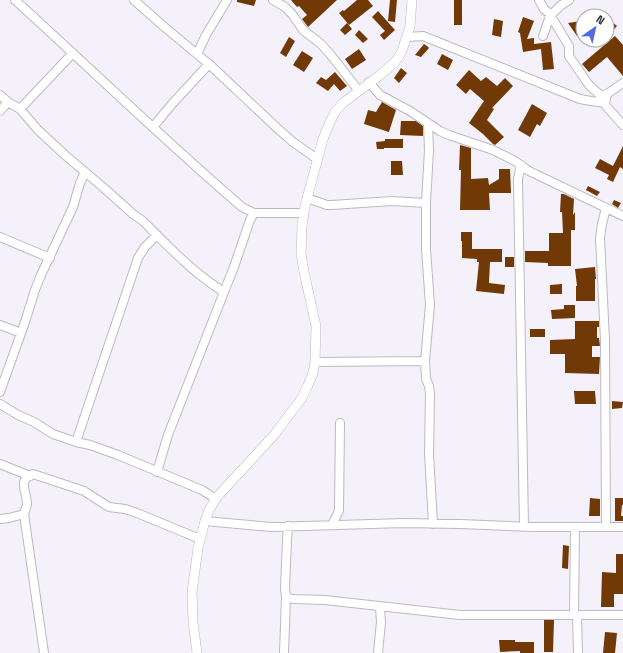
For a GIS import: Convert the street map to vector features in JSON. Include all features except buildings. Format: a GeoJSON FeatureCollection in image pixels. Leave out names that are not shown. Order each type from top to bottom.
{"type":"FeatureCollection","features":[{"type":"Feature","properties":{"kind":"street"},"geometry":{"type":"LineString","coordinates":[[15,0],[178,151],[242,207],[254,213],[304,213]]}},
{"type":"Feature","properties":{"kind":"street"},"geometry":{"type":"LineString","coordinates":[[134,0],[209,64],[293,142],[317,159]]}},
{"type":"Feature","properties":{"kind":"street"},"geometry":{"type":"LineString","coordinates":[[197,54],[206,35],[227,0]]}},
{"type":"Feature","properties":{"kind":"street"},"geometry":{"type":"LineString","coordinates":[[273,0],[285,7],[304,30],[321,44],[359,91]]}},
{"type":"Feature","properties":{"kind":"street"},"geometry":{"type":"LineString","coordinates":[[196,653],[192,592],[198,548],[209,510],[216,499],[274,435],[302,398],[313,372],[315,362],[316,326],[301,253],[306,198],[323,139],[335,112],[343,103],[395,62],[402,51],[407,37],[410,26],[412,0]]}},
{"type":"Feature","properties":{"kind":"street"},"geometry":{"type":"LineString","coordinates":[[539,0],[569,46],[569,56],[571,59],[589,85],[604,95],[606,106],[623,125]]}},
{"type":"Feature","properties":{"kind":"street"},"geometry":{"type":"LineString","coordinates":[[543,36],[550,16],[560,6],[569,0]]}},
{"type":"Feature","properties":{"kind":"street"},"geometry":{"type":"LineString","coordinates":[[407,37],[423,36],[580,99],[605,103]]}},
{"type":"Feature","properties":{"kind":"street"},"geometry":{"type":"LineString","coordinates":[[20,109],[73,53]]}},
{"type":"Feature","properties":{"kind":"street"},"geometry":{"type":"LineString","coordinates":[[153,127],[209,64]]}},
{"type":"Feature","properties":{"kind":"street"},"geometry":{"type":"LineString","coordinates":[[369,82],[380,95],[410,111],[440,131],[493,150],[515,161],[529,171],[623,216]]}},
{"type":"Feature","properties":{"kind":"street"},"geometry":{"type":"LineString","coordinates":[[604,95],[623,83]]}},
{"type":"Feature","properties":{"kind":"street"},"geometry":{"type":"LineString","coordinates":[[0,95],[20,109],[38,130],[65,155],[133,214],[143,220],[195,270],[224,292]]}},
{"type":"Feature","properties":{"kind":"street"},"geometry":{"type":"LineString","coordinates":[[0,111],[8,102]]}},
{"type":"Feature","properties":{"kind":"street"},"geometry":{"type":"LineString","coordinates":[[428,123],[429,150],[426,203],[426,249],[430,305],[425,361],[426,379],[430,394],[429,454],[433,524]]}},
{"type":"Feature","properties":{"kind":"street"},"geometry":{"type":"LineString","coordinates":[[521,166],[518,179],[524,527]]}},
{"type":"Feature","properties":{"kind":"street"},"geometry":{"type":"LineString","coordinates":[[0,392],[22,333],[37,285],[73,207],[85,172]]}},
{"type":"Feature","properties":{"kind":"street"},"geometry":{"type":"LineString","coordinates":[[306,198],[327,205],[392,201],[426,203]]}},
{"type":"Feature","properties":{"kind":"street"},"geometry":{"type":"LineString","coordinates":[[606,208],[600,238],[605,340],[606,527]]}},
{"type":"Feature","properties":{"kind":"street"},"geometry":{"type":"LineString","coordinates":[[157,472],[168,435],[234,267],[250,220],[254,213]]}},
{"type":"Feature","properties":{"kind":"street"},"geometry":{"type":"LineString","coordinates":[[76,442],[138,258],[145,247],[157,235]]}},
{"type":"Feature","properties":{"kind":"street"},"geometry":{"type":"LineString","coordinates":[[0,237],[50,258]]}},
{"type":"Feature","properties":{"kind":"street"},"geometry":{"type":"LineString","coordinates":[[0,325],[22,333]]}},
{"type":"Feature","properties":{"kind":"street"},"geometry":{"type":"LineString","coordinates":[[315,362],[425,361]]}},
{"type":"Feature","properties":{"kind":"street"},"geometry":{"type":"LineString","coordinates":[[0,404],[53,434],[118,455],[202,490],[216,499]]}},
{"type":"Feature","properties":{"kind":"street"},"geometry":{"type":"LineString","coordinates":[[332,525],[339,510],[340,423]]}},
{"type":"Feature","properties":{"kind":"street"},"geometry":{"type":"LineString","coordinates":[[0,464],[30,476]]}},
{"type":"Feature","properties":{"kind":"street"},"geometry":{"type":"LineString","coordinates":[[44,653],[24,514],[27,504],[23,487],[24,482],[30,476],[33,474],[37,475],[84,492],[109,508],[125,509],[137,512],[200,539]]}},
{"type":"Feature","properties":{"kind":"street"},"geometry":{"type":"LineString","coordinates":[[0,519],[24,514]]}},
{"type":"Feature","properties":{"kind":"street"},"geometry":{"type":"LineString","coordinates":[[205,521],[271,527],[433,524],[524,527],[623,527]]}},
{"type":"Feature","properties":{"kind":"street"},"geometry":{"type":"LineString","coordinates":[[284,653],[286,540],[288,526]]}},
{"type":"Feature","properties":{"kind":"street"},"geometry":{"type":"LineString","coordinates":[[575,527],[578,653]]}},
{"type":"Feature","properties":{"kind":"street"},"geometry":{"type":"LineString","coordinates":[[286,597],[293,600],[325,600],[460,615],[623,615]]}},
{"type":"Feature","properties":{"kind":"street"},"geometry":{"type":"LineString","coordinates":[[378,653],[381,622],[380,607]]}}]}
